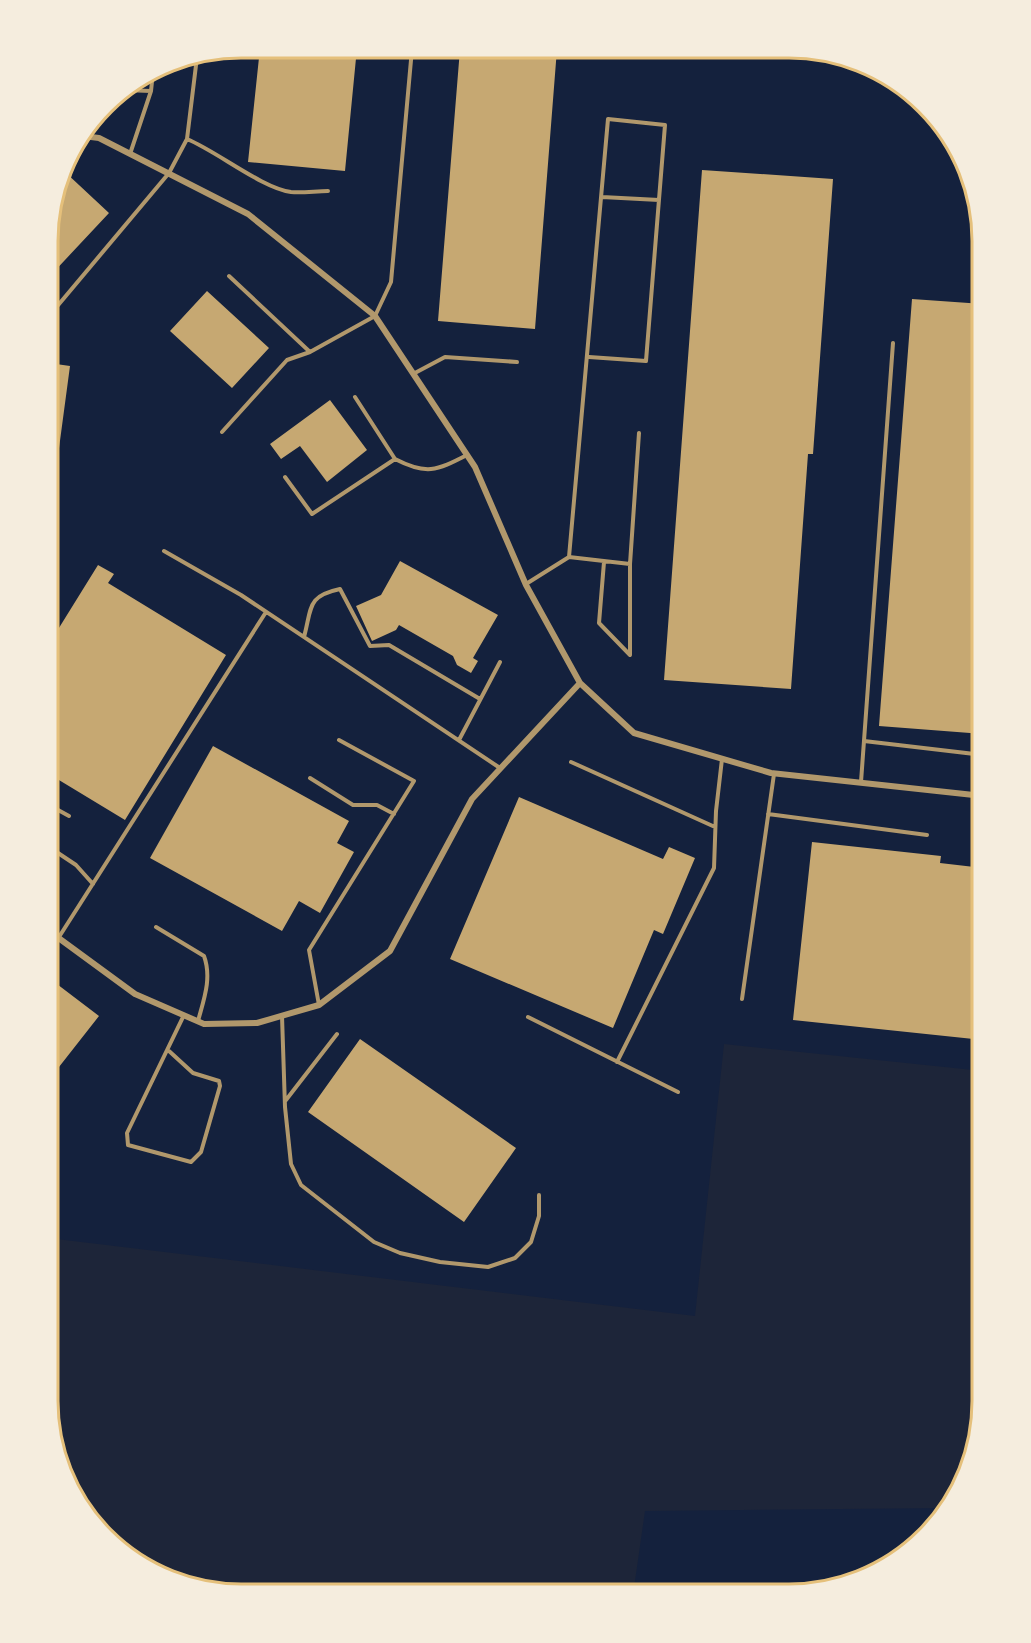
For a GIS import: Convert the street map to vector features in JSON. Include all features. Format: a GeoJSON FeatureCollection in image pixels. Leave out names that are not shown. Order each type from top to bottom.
{"type":"FeatureCollection","features":[{"type":"Feature","properties":{"kind":"street"},"geometry":{"type":"LineString","coordinates":[[91,137],[99,138],[248,214],[375,316],[475,467],[525,585],[580,683],[634,733],[774,774],[972,795]]}},
{"type":"Feature","properties":{"kind":"street"},"geometry":{"type":"LineString","coordinates":[[58,938],[135,994],[204,1024],[257,1023],[319,1005],[390,951],[472,799],[580,683]]}},
{"type":"Feature","properties":{"kind":"lane"},"geometry":{"type":"LineString","coordinates":[[222,432],[287,360],[310,352],[375,316],[391,282],[411,58]]}},
{"type":"Feature","properties":{"kind":"lane"},"geometry":{"type":"LineString","coordinates":[[58,306],[169,173],[188,139],[196,64]]}},
{"type":"Feature","properties":{"kind":"lane"},"geometry":{"type":"LineString","coordinates":[[130,154],[152,82]]}},
{"type":"Feature","properties":{"kind":"lane"},"geometry":{"type":"LineString","coordinates":[[138,91],[151,91]]}},
{"type":"Feature","properties":{"kind":"lane"},"geometry":{"type":"LineString","coordinates":[[569,557],[589,357],[608,119],[665,124],[646,361],[589,357]]}},
{"type":"Feature","properties":{"kind":"lane"},"geometry":{"type":"LineString","coordinates":[[188,139],[211,149],[255,177],[289,192],[328,191]]}},
{"type":"Feature","properties":{"kind":"lane"},"geometry":{"type":"LineString","coordinates":[[602,197],[659,200]]}},
{"type":"Feature","properties":{"kind":"lane"},"geometry":{"type":"LineString","coordinates":[[229,276],[310,352]]}},
{"type":"Feature","properties":{"kind":"lane"},"geometry":{"type":"LineString","coordinates":[[861,783],[893,343]]}},
{"type":"Feature","properties":{"kind":"lane"},"geometry":{"type":"LineString","coordinates":[[413,374],[445,357],[517,362]]}},
{"type":"Feature","properties":{"kind":"lane"},"geometry":{"type":"LineString","coordinates":[[355,397],[395,459],[421,470],[431,470],[467,455]]}},
{"type":"Feature","properties":{"kind":"lane"},"geometry":{"type":"LineString","coordinates":[[604,562],[599,623],[630,656],[632,579],[630,564],[639,432]]}},
{"type":"Feature","properties":{"kind":"lane"},"geometry":{"type":"LineString","coordinates":[[285,477],[312,514],[395,459]]}},
{"type":"Feature","properties":{"kind":"lane"},"geometry":{"type":"LineString","coordinates":[[164,551],[266,612],[501,768]]}},
{"type":"Feature","properties":{"kind":"lane"},"geometry":{"type":"LineString","coordinates":[[525,585],[569,557],[630,564]]}},
{"type":"Feature","properties":{"kind":"lane"},"geometry":{"type":"LineString","coordinates":[[304,637],[313,603],[321,593],[340,589],[370,646],[389,645],[480,699]]}},
{"type":"Feature","properties":{"kind":"lane"},"geometry":{"type":"LineString","coordinates":[[58,938],[266,612]]}},
{"type":"Feature","properties":{"kind":"lane"},"geometry":{"type":"LineString","coordinates":[[459,741],[500,662]]}},
{"type":"Feature","properties":{"kind":"lane"},"geometry":{"type":"LineString","coordinates":[[319,1005],[309,950],[414,781],[339,740]]}},
{"type":"Feature","properties":{"kind":"lane"},"geometry":{"type":"LineString","coordinates":[[864,741],[972,754]]}},
{"type":"Feature","properties":{"kind":"lane"},"geometry":{"type":"LineString","coordinates":[[617,1062],[714,868],[715,827],[722,759]]}},
{"type":"Feature","properties":{"kind":"lane"},"geometry":{"type":"LineString","coordinates":[[571,762],[715,827]]}},
{"type":"Feature","properties":{"kind":"lane"},"geometry":{"type":"LineString","coordinates":[[742,999],[774,774]]}},
{"type":"Feature","properties":{"kind":"lane"},"geometry":{"type":"LineString","coordinates":[[310,778],[353,805],[377,805],[394,814]]}},
{"type":"Feature","properties":{"kind":"lane"},"geometry":{"type":"LineString","coordinates":[[58,810],[69,816]]}},
{"type":"Feature","properties":{"kind":"lane"},"geometry":{"type":"LineString","coordinates":[[768,814],[927,835]]}},
{"type":"Feature","properties":{"kind":"lane"},"geometry":{"type":"LineString","coordinates":[[58,854],[76,865],[93,884]]}},
{"type":"Feature","properties":{"kind":"lane"},"geometry":{"type":"LineString","coordinates":[[156,927],[204,956],[208,972],[207,986],[198,1021]]}},
{"type":"Feature","properties":{"kind":"lane"},"geometry":{"type":"LineString","coordinates":[[169,1051],[193,1073],[219,1081],[220,1086],[201,1152],[191,1162],[128,1145],[127,1133],[169,1051],[184,1015]]}},
{"type":"Feature","properties":{"kind":"lane"},"geometry":{"type":"LineString","coordinates":[[282,1016],[285,1100],[291,1164],[302,1185],[374,1242],[400,1253],[440,1262],[488,1267],[515,1258],[531,1242],[539,1216],[539,1195]]}},
{"type":"Feature","properties":{"kind":"lane"},"geometry":{"type":"LineString","coordinates":[[528,1017],[678,1092]]}},
{"type":"Feature","properties":{"kind":"lane"},"geometry":{"type":"LineString","coordinates":[[285,1100],[337,1034]]}},
{"type":"Feature","properties":{"kind":"shaded area"},"geometry":{"type":"Polygon","coordinates":[[[724,1044],[972,1070],[972,1414],[963,1460],[954,1483],[938,1508],[645,1511],[635,1584],[217,1583],[171,1571],[130,1547],[112,1531],[83,1493],[72,1472],[62,1437],[58,1402],[58,1239],[695,1316],[724,1044]]]}},
{"type":"Feature","properties":{"kind":"building"},"geometry":{"type":"Polygon","coordinates":[[[259,58],[356,58],[345,171],[248,162],[259,58]]]}},
{"type":"Feature","properties":{"kind":"building"},"geometry":{"type":"Polygon","coordinates":[[[459,58],[556,58],[535,329],[438,321],[459,58]]]}},
{"type":"Feature","properties":{"kind":"building"},"geometry":{"type":"Polygon","coordinates":[[[702,170],[833,179],[813,454],[808,454],[791,689],[664,680],[702,170]]]}},
{"type":"Feature","properties":{"kind":"building"},"geometry":{"type":"Polygon","coordinates":[[[70,177],[109,213],[58,267],[60,217],[70,177]]]}},
{"type":"Feature","properties":{"kind":"building"},"geometry":{"type":"Polygon","coordinates":[[[207,291],[269,348],[232,388],[170,331],[207,291]]]}},
{"type":"Feature","properties":{"kind":"building"},"geometry":{"type":"Polygon","coordinates":[[[912,299],[972,303],[972,733],[879,726],[912,299]]]}},
{"type":"Feature","properties":{"kind":"building"},"geometry":{"type":"Polygon","coordinates":[[[58,364],[70,366],[58,456],[58,364]]]}},
{"type":"Feature","properties":{"kind":"building"},"geometry":{"type":"Polygon","coordinates":[[[330,400],[367,450],[327,482],[300,446],[281,459],[270,444],[330,400]]]}},
{"type":"Feature","properties":{"kind":"building"},"geometry":{"type":"Polygon","coordinates":[[[400,561],[498,615],[473,658],[478,661],[471,673],[457,665],[453,656],[399,625],[396,630],[372,641],[356,606],[381,595],[400,561]]]}},
{"type":"Feature","properties":{"kind":"building"},"geometry":{"type":"Polygon","coordinates":[[[98,565],[114,574],[108,583],[226,655],[125,820],[58,779],[58,629],[98,565]]]}},
{"type":"Feature","properties":{"kind":"building"},"geometry":{"type":"Polygon","coordinates":[[[213,746],[349,821],[337,843],[354,852],[320,913],[299,901],[282,931],[150,858],[213,746]]]}},
{"type":"Feature","properties":{"kind":"building"},"geometry":{"type":"Polygon","coordinates":[[[519,797],[663,859],[669,847],[695,858],[663,934],[654,930],[613,1028],[450,959],[519,797]]]}},
{"type":"Feature","properties":{"kind":"building"},"geometry":{"type":"Polygon","coordinates":[[[812,842],[941,856],[940,863],[972,867],[972,1039],[793,1020],[812,842]]]}},
{"type":"Feature","properties":{"kind":"building"},"geometry":{"type":"Polygon","coordinates":[[[58,985],[99,1016],[58,1068],[58,985]]]}},
{"type":"Feature","properties":{"kind":"building"},"geometry":{"type":"Polygon","coordinates":[[[360,1039],[516,1148],[464,1222],[308,1112],[360,1039]]]}}]}
